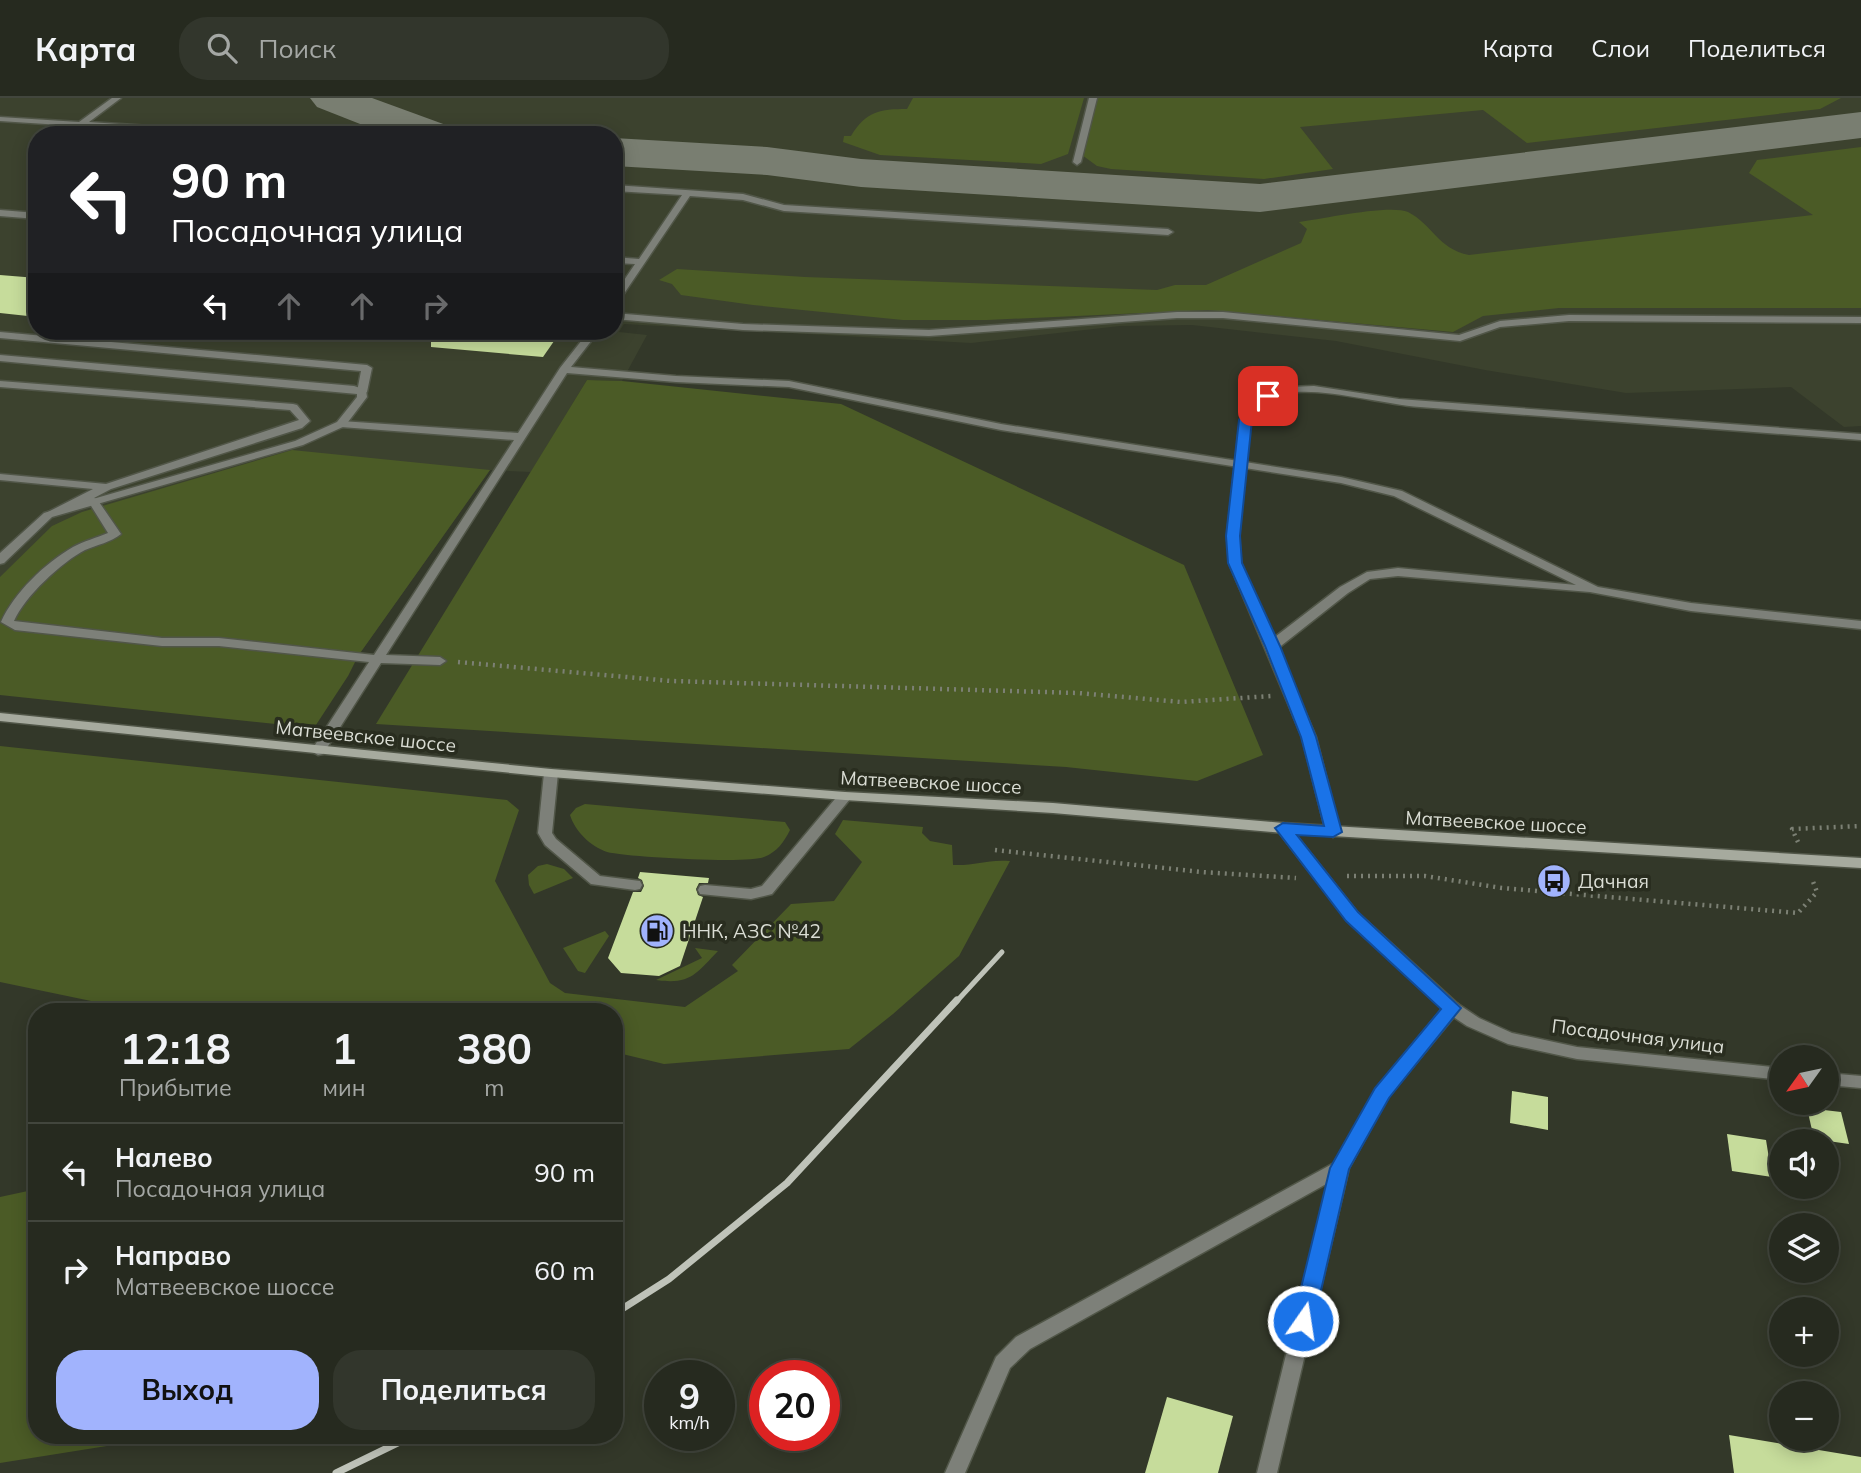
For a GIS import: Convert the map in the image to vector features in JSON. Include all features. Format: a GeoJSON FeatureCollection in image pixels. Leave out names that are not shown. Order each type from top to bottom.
{"type":"FeatureCollection","features":[{"type":"Feature","properties":{"kind":"main road","name":"Матвеевское шоссе"},"geometry":{"type":"LineString","coordinates":[[0,718],[551,773],[845,796],[1053,808],[1333,832],[1861,863]]}},
{"type":"Feature","properties":{"kind":"street"},"geometry":{"type":"LineString","coordinates":[[81,124],[117,98]]}},
{"type":"Feature","properties":{"kind":"street"},"geometry":{"type":"LineString","coordinates":[[1077,162],[1093,98]]}},
{"type":"Feature","properties":{"kind":"street"},"geometry":{"type":"LineString","coordinates":[[0,119],[113,126]]}},
{"type":"Feature","properties":{"kind":"street"},"geometry":{"type":"LineString","coordinates":[[623,189],[743,197],[784,208],[1168,232]]}},
{"type":"Feature","properties":{"kind":"street"},"geometry":{"type":"LineString","coordinates":[[623,289],[688,193]]}},
{"type":"Feature","properties":{"kind":"street"},"geometry":{"type":"LineString","coordinates":[[0,213],[28,215]]}},
{"type":"Feature","properties":{"kind":"street"},"geometry":{"type":"LineString","coordinates":[[623,261],[641,262]]}},
{"type":"Feature","properties":{"kind":"street"},"geometry":{"type":"LineString","coordinates":[[623,317],[743,327],[929,333],[1177,314],[1223,315],[1461,338],[1479,328],[1524,320],[1861,320]]}},
{"type":"Feature","properties":{"kind":"street"},"geometry":{"type":"LineString","coordinates":[[0,335],[28,338]]}},
{"type":"Feature","properties":{"kind":"street"},"geometry":{"type":"LineString","coordinates":[[52,513],[299,443],[341,424],[362,397],[367,368],[56,340]]}},
{"type":"Feature","properties":{"kind":"street"},"geometry":{"type":"LineString","coordinates":[[318,751],[565,370],[587,340]]}},
{"type":"Feature","properties":{"kind":"street"},"geometry":{"type":"LineString","coordinates":[[0,358],[354,389],[362,392]]}},
{"type":"Feature","properties":{"kind":"street"},"geometry":{"type":"LineString","coordinates":[[565,370],[789,384],[1001,427],[1341,480],[1398,494],[1595,590]]}},
{"type":"Feature","properties":{"kind":"street"},"geometry":{"type":"LineString","coordinates":[[0,384],[293,407],[305,421],[298,426],[107,487],[42,519],[0,560]]}},
{"type":"Feature","properties":{"kind":"street"},"geometry":{"type":"LineString","coordinates":[[1333,832],[1309,737],[1235,563],[1233,536],[1245,420],[1252,407],[1268,396],[1288,390],[1314,389],[1399,402],[1512,412],[1861,437]]}},
{"type":"Feature","properties":{"kind":"street"},"geometry":{"type":"LineString","coordinates":[[341,424],[521,438]]}},
{"type":"Feature","properties":{"kind":"street"},"geometry":{"type":"LineString","coordinates":[[0,477],[107,487]]}},
{"type":"Feature","properties":{"kind":"street"},"geometry":{"type":"LineString","coordinates":[[93,501],[116,534],[74,551],[35,587],[9,615],[7,621],[15,626],[162,642],[219,642],[376,659],[440,661]]}},
{"type":"Feature","properties":{"kind":"street"},"geometry":{"type":"LineString","coordinates":[[1272,646],[1343,590],[1367,576],[1398,572],[1595,590],[1691,607],[1861,625]]}},
{"type":"Feature","properties":{"kind":"street"},"geometry":{"type":"LineString","coordinates":[[551,773],[545,833],[550,842],[596,880],[635,885]]}},
{"type":"Feature","properties":{"kind":"street"},"geometry":{"type":"LineString","coordinates":[[705,890],[751,894],[767,890],[845,796]]}},
{"type":"Feature","properties":{"kind":"street","name":"Посадочная улица"},"geometry":{"type":"LineString","coordinates":[[1283,828],[1352,916],[1452,1008],[1473,1023],[1508,1038],[1577,1054],[1769,1073]]}},
{"type":"Feature","properties":{"kind":"street"},"geometry":{"type":"LineString","coordinates":[[1267,1473],[1340,1168],[1382,1093],[1452,1008]]}},
{"type":"Feature","properties":{"kind":"street"},"geometry":{"type":"LineString","coordinates":[[1839,1080],[1861,1082]]}},
{"type":"Feature","properties":{"kind":"street"},"geometry":{"type":"LineString","coordinates":[[955,1473],[1003,1363],[1023,1343],[1340,1168]]}},
{"type":"Feature","properties":{"kind":"path"},"geometry":{"type":"LineString","coordinates":[[440,661],[671,681],[1078,693],[1181,702],[1292,695]]}},
{"type":"Feature","properties":{"kind":"path"},"geometry":{"type":"LineString","coordinates":[[995,850],[1214,873],[1322,878],[1374,874],[1465,879],[1502,888],[1798,912],[1817,892],[1792,829],[1861,826]]}},
{"type":"Feature","properties":{"kind":"shaded area"},"geometry":{"type":"Polygon","coordinates":[[[0,98],[1861,98],[1861,426],[1844,427],[1791,387],[1626,393],[1485,370],[1336,341],[1192,325],[1120,326],[971,343],[623,326],[623,126],[28,126],[28,340],[623,340],[623,332],[647,335],[622,381],[587,380],[531,472],[490,470],[358,656],[348,676],[0,642],[0,98]]]}},
{"type":"Feature","properties":{"kind":"green space"},"geometry":{"type":"Polygon","coordinates":[[[913,98],[1084,98],[1068,154],[1041,164],[880,155],[843,142],[844,136],[851,136],[868,116],[881,111],[907,109],[913,98]]]}},
{"type":"Feature","properties":{"kind":"green space"},"geometry":{"type":"Polygon","coordinates":[[[1097,98],[1841,98],[1820,109],[1527,143],[1483,110],[1300,127],[1333,169],[1264,179],[1097,166],[1082,155],[1097,98]]]}},
{"type":"Feature","properties":{"kind":"green space"},"geometry":{"type":"Polygon","coordinates":[[[1861,147],[1861,308],[1559,308],[1483,316],[1453,332],[1208,310],[987,320],[903,320],[681,295],[672,284],[659,280],[677,269],[805,277],[1157,290],[1175,285],[1206,285],[1301,243],[1307,229],[1299,222],[1371,211],[1408,212],[1442,242],[1469,255],[1813,215],[1749,173],[1757,160],[1861,147]]]}},
{"type":"Feature","properties":{"kind":"green space"},"geometry":{"type":"Polygon","coordinates":[[[587,380],[622,381],[841,404],[1184,565],[1263,755],[1197,781],[1066,767],[376,724],[587,380]]]}},
{"type":"Feature","properties":{"kind":"green space"},"geometry":{"type":"Polygon","coordinates":[[[292,450],[490,470],[358,656],[314,728],[0,695],[0,577],[52,526],[82,512],[292,450]]]}},
{"type":"Feature","properties":{"kind":"green space"},"geometry":{"type":"Polygon","coordinates":[[[0,746],[507,800],[519,810],[495,881],[550,983],[565,993],[685,1007],[738,971],[732,965],[791,904],[834,901],[862,862],[835,834],[843,820],[923,827],[922,833],[930,841],[952,845],[953,865],[1010,861],[959,956],[849,1049],[664,1064],[623,1054],[623,1003],[101,1003],[0,982],[0,746]]]}},
{"type":"Feature","properties":{"kind":"green space"},"geometry":{"type":"Polygon","coordinates":[[[585,804],[785,822],[790,830],[773,852],[754,859],[687,859],[619,854],[595,846],[576,827],[570,815],[585,804]]]}},
{"type":"Feature","properties":{"kind":"green space"},"geometry":{"type":"Polygon","coordinates":[[[547,864],[564,869],[573,878],[534,894],[528,875],[538,866],[547,864]]]}},
{"type":"Feature","properties":{"kind":"green space"},"geometry":{"type":"Polygon","coordinates":[[[605,931],[609,936],[585,973],[578,971],[563,948],[605,931]]]}},
{"type":"Feature","properties":{"kind":"green space"},"geometry":{"type":"Polygon","coordinates":[[[695,948],[718,951],[692,976],[677,981],[656,980],[702,958],[695,948]]]}},
{"type":"Feature","properties":{"kind":"green space"},"geometry":{"type":"Polygon","coordinates":[[[28,1191],[28,1444],[119,1444],[0,1463],[0,1197],[28,1191]]]}},
{"type":"Feature","properties":{"kind":"building"},"geometry":{"type":"Polygon","coordinates":[[[0,275],[28,277],[28,316],[0,313],[0,275]]]}},
{"type":"Feature","properties":{"kind":"building"},"geometry":{"type":"Polygon","coordinates":[[[431,340],[555,340],[543,357],[431,347],[431,340]]]}},
{"type":"Feature","properties":{"kind":"building"},"geometry":{"type":"Polygon","coordinates":[[[640,872],[709,878],[708,883],[699,883],[696,889],[698,895],[703,897],[680,966],[659,976],[621,973],[608,958],[633,892],[641,892],[644,886],[638,878],[640,872]]]}},
{"type":"Feature","properties":{"kind":"building"},"geometry":{"type":"Polygon","coordinates":[[[1512,1091],[1548,1097],[1548,1130],[1510,1123],[1512,1091]]]}},
{"type":"Feature","properties":{"kind":"building"},"geometry":{"type":"Polygon","coordinates":[[[1841,1112],[1849,1144],[1839,1143],[1839,1129],[1812,1129],[1809,1115],[1839,1115],[1841,1112]]]}},
{"type":"Feature","properties":{"kind":"building"},"geometry":{"type":"Polygon","coordinates":[[[1727,1134],[1766,1140],[1769,1177],[1732,1171],[1727,1134]]]}},
{"type":"Feature","properties":{"kind":"building"},"geometry":{"type":"Polygon","coordinates":[[[1167,1397],[1233,1416],[1218,1473],[1145,1473],[1167,1397]]]}},
{"type":"Feature","properties":{"kind":"building"},"geometry":{"type":"Polygon","coordinates":[[[1729,1435],[1769,1442],[1769,1451],[1825,1451],[1861,1457],[1861,1473],[1734,1473],[1729,1435]]]}},
{"type":"Feature","properties":{"kind":"taxiway"},"geometry":{"type":"LineString","coordinates":[[332,98],[406,126]]}},
{"type":"Feature","properties":{"kind":"taxiway"},"geometry":{"type":"LineString","coordinates":[[623,153],[767,161],[861,173],[1260,198],[1861,125]]}},
{"type":"Feature","properties":{"kind":"railway"},"geometry":{"type":"LineString","coordinates":[[956,1002],[1002,952]]}},
{"type":"Feature","properties":{"kind":"railway"},"geometry":{"type":"LineString","coordinates":[[623,1308],[669,1279],[787,1183],[957,1000]]}},
{"type":"Feature","properties":{"kind":"railway"},"geometry":{"type":"LineString","coordinates":[[336,1473],[396,1444]]}},
{"type":"Feature","properties":{"kind":"place","name":"Дачная"},"geometry":{"type":"Point","coordinates":[1554,881]}},
{"type":"Feature","properties":{"kind":"place","name":"ННК, АЗС №42"},"geometry":{"type":"Point","coordinates":[657,931]}},
{"type":"Feature","properties":{"kind":"route"},"geometry":{"type":"LineString","coordinates":[[1268,396],[1252,407],[1245,420],[1233,536],[1235,563],[1309,737],[1333,832],[1283,828],[1352,916],[1452,1008],[1382,1093],[1340,1168],[1303,1321]]}}]}
